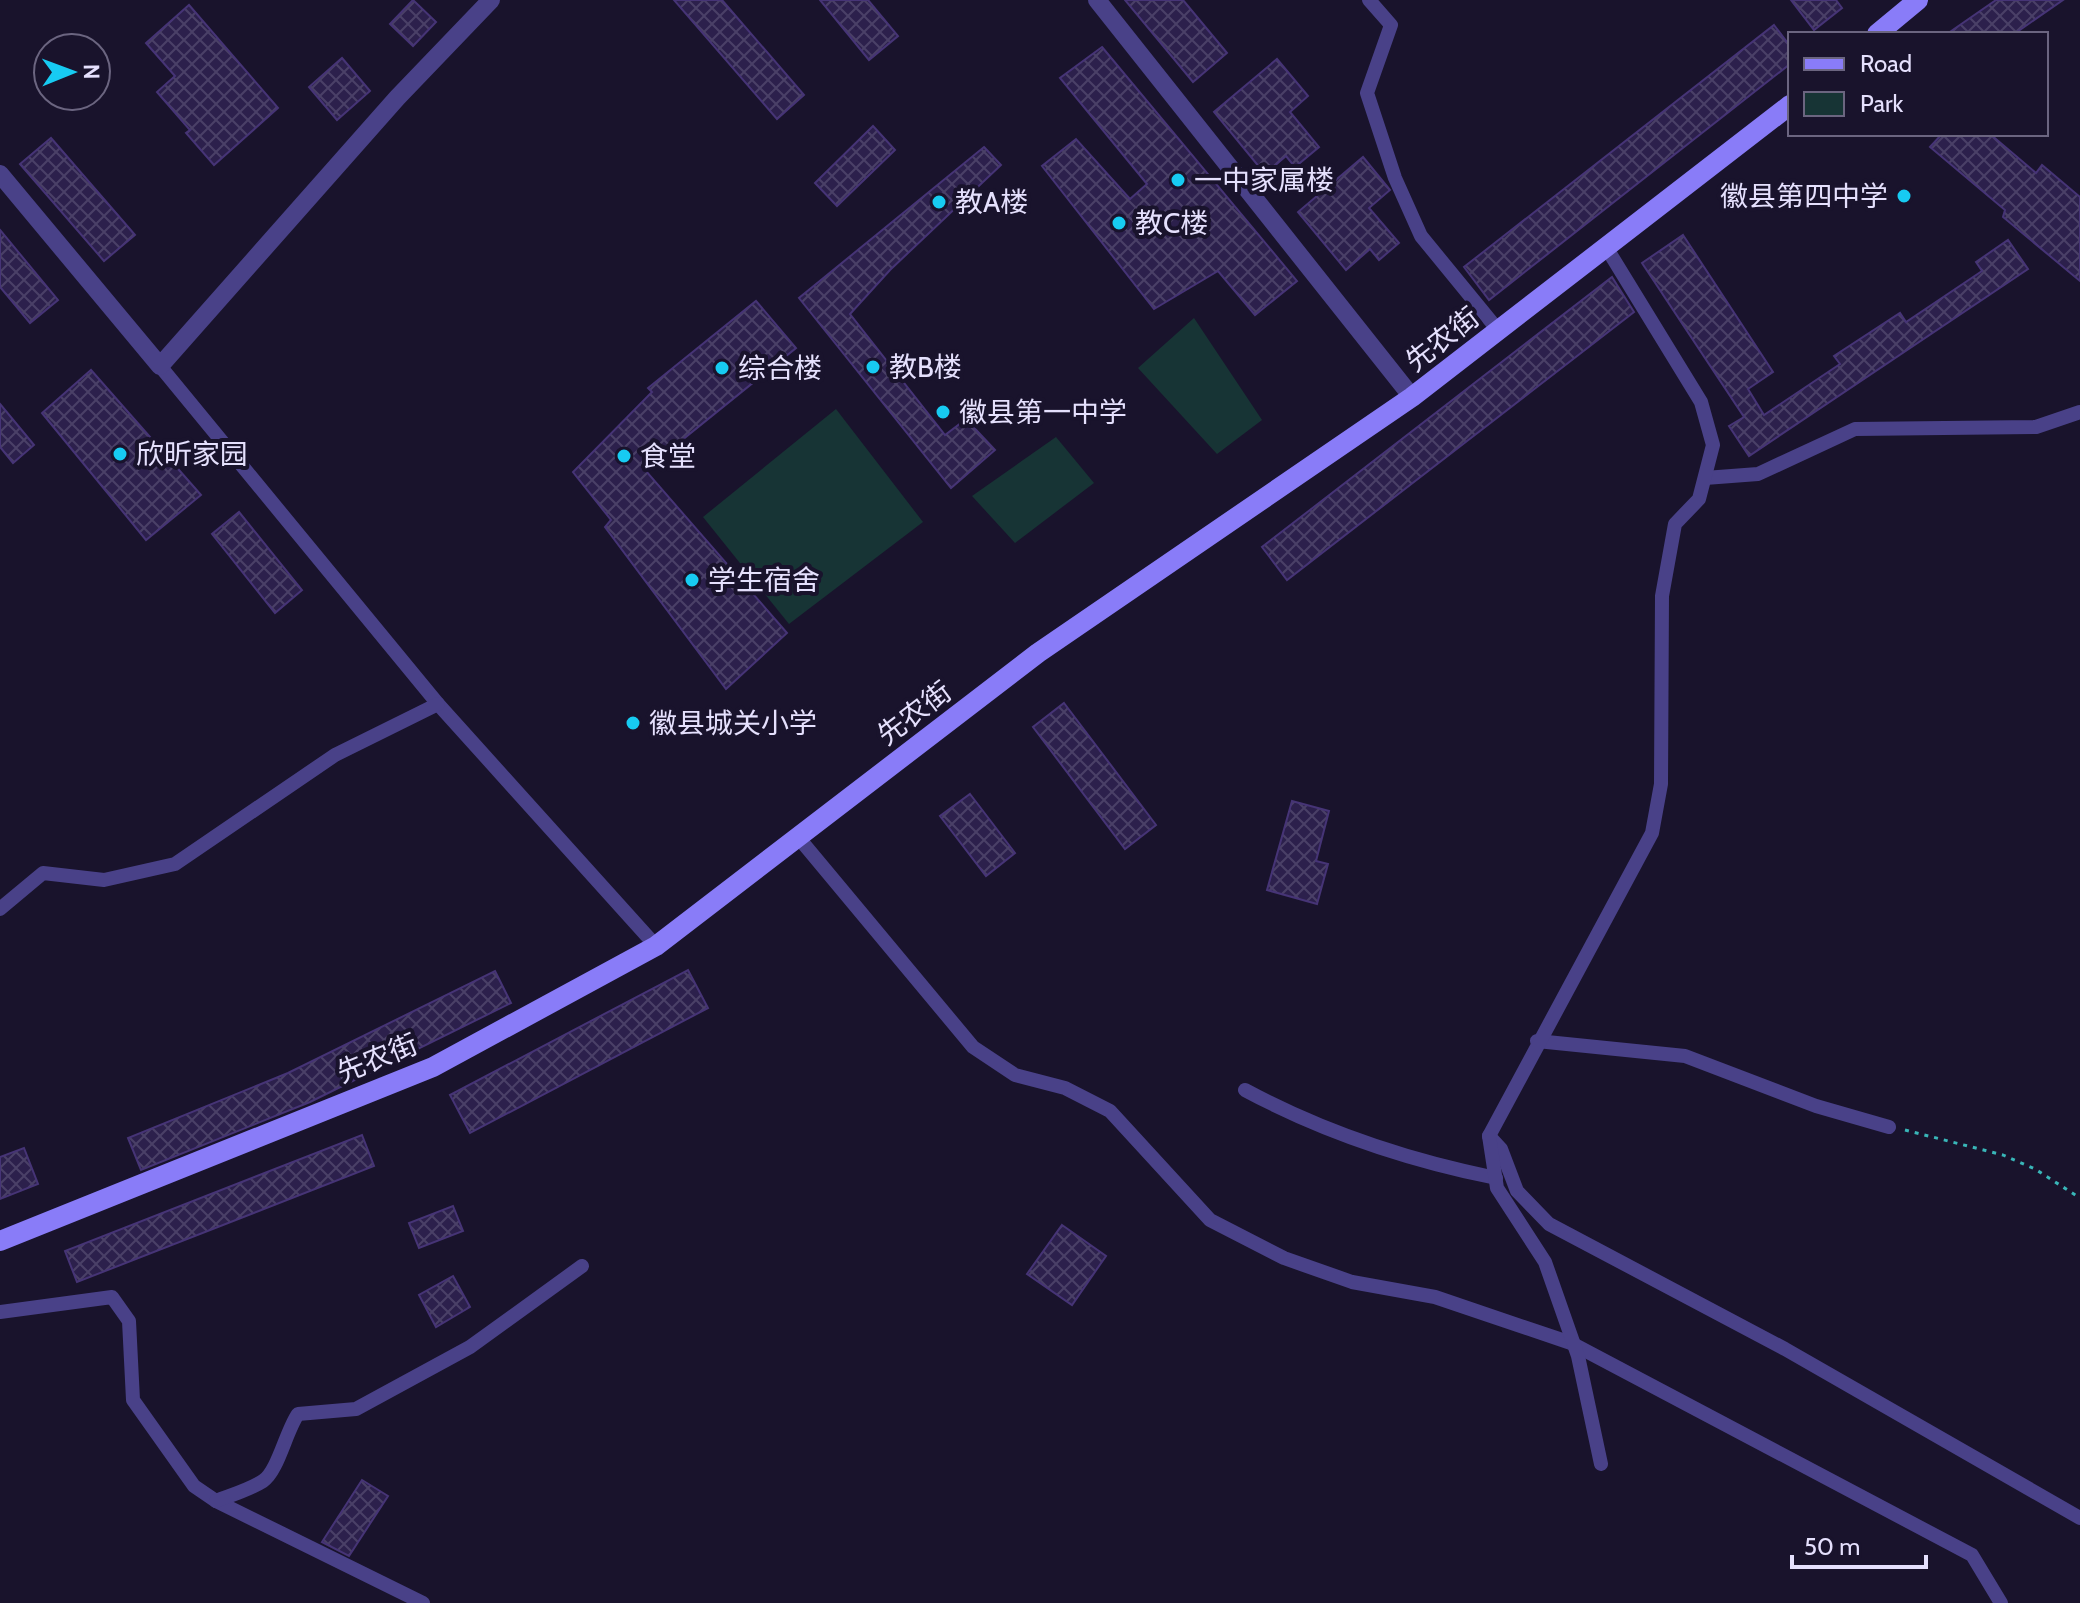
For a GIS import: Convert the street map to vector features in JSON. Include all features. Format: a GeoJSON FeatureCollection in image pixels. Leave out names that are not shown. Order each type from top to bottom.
{"type":"FeatureCollection","features":[{"type":"Feature","properties":{"kind":"main road"},"geometry":{"type":"LineString","coordinates":[[1879,32],[1918,0]]}},
{"type":"Feature","properties":{"kind":"main road","name":"先农街"},"geometry":{"type":"LineString","coordinates":[[0,1241],[433,1067],[656,946],[1038,653],[1412,397],[1788,107]]}},
{"type":"Feature","properties":{"kind":"street"},"geometry":{"type":"LineString","coordinates":[[160,366],[397,98],[491,0]]}},
{"type":"Feature","properties":{"kind":"street"},"geometry":{"type":"LineString","coordinates":[[1097,0],[1412,397]]}},
{"type":"Feature","properties":{"kind":"street"},"geometry":{"type":"LineString","coordinates":[[1369,0],[1391,25],[1367,93],[1395,178],[1421,236],[1498,330]]}},
{"type":"Feature","properties":{"kind":"street"},"geometry":{"type":"LineString","coordinates":[[0,174],[438,704],[656,946]]}},
{"type":"Feature","properties":{"kind":"street"},"geometry":{"type":"LineString","coordinates":[[1601,1464],[1578,1356],[1545,1262],[1497,1188],[1489,1136],[1537,1041],[1652,833],[1661,784],[1662,596],[1675,524],[1699,499],[1713,445],[1701,402],[1606,247]]}},
{"type":"Feature","properties":{"kind":"street"},"geometry":{"type":"LineString","coordinates":[[1705,478],[1758,474],[1855,429],[2036,427],[2080,412]]}},
{"type":"Feature","properties":{"kind":"street"},"geometry":{"type":"LineString","coordinates":[[0,909],[43,873],[104,880],[175,864],[335,755],[438,704]]}},
{"type":"Feature","properties":{"kind":"street"},"geometry":{"type":"LineString","coordinates":[[798,837],[973,1047],[1015,1075],[1065,1088],[1110,1111],[1210,1220],[1284,1258],[1352,1282],[1435,1297],[1571,1343],[1972,1555],[2001,1603]]}},
{"type":"Feature","properties":{"kind":"street"},"geometry":{"type":"LineString","coordinates":[[1537,1041],[1685,1056],[1816,1106],[1889,1127]]}},
{"type":"Feature","properties":{"kind":"street"},"geometry":{"type":"LineString","coordinates":[[1245,1090],[1304,1121],[1419,1163],[1496,1178]]}},
{"type":"Feature","properties":{"kind":"street"},"geometry":{"type":"LineString","coordinates":[[1489,1136],[1501,1149],[1517,1191],[1549,1224],[1809,1363],[2080,1518]]}},
{"type":"Feature","properties":{"kind":"street"},"geometry":{"type":"LineString","coordinates":[[216,1501],[265,1480],[275,1466],[287,1430],[298,1414],[356,1409],[470,1347],[582,1266]]}},
{"type":"Feature","properties":{"kind":"street"},"geometry":{"type":"LineString","coordinates":[[0,1312],[112,1297],[129,1321],[133,1400],[194,1486],[216,1501],[423,1603]]}},
{"type":"Feature","properties":{"kind":"path"},"geometry":{"type":"LineString","coordinates":[[1889,1127],[1944,1137],[2003,1155],[2035,1169],[2080,1198]]}},
{"type":"Feature","properties":{"kind":"green space"},"geometry":{"type":"Polygon","coordinates":[[[1194,318],[1262,420],[1217,454],[1138,368],[1194,318]]]}},
{"type":"Feature","properties":{"kind":"green space"},"geometry":{"type":"Polygon","coordinates":[[[836,409],[923,522],[789,624],[703,517],[836,409]]]}},
{"type":"Feature","properties":{"kind":"green space"},"geometry":{"type":"Polygon","coordinates":[[[1056,437],[1094,483],[1015,543],[972,496],[1056,437]]]}},
{"type":"Feature","properties":{"kind":"building"},"geometry":{"type":"Polygon","coordinates":[[[413,0],[436,22],[413,46],[390,24],[413,0]]]}},
{"type":"Feature","properties":{"kind":"building"},"geometry":{"type":"Polygon","coordinates":[[[674,0],[722,0],[804,95],[777,119],[674,0]]]}},
{"type":"Feature","properties":{"kind":"building"},"geometry":{"type":"Polygon","coordinates":[[[820,0],[868,0],[898,36],[869,60],[820,0]]]}},
{"type":"Feature","properties":{"kind":"building"},"geometry":{"type":"Polygon","coordinates":[[[1125,0],[1183,0],[1227,53],[1193,82],[1125,0]]]}},
{"type":"Feature","properties":{"kind":"building"},"geometry":{"type":"Polygon","coordinates":[[[1791,0],[1836,0],[1842,8],[1814,30],[1791,0]]]}},
{"type":"Feature","properties":{"kind":"building"},"geometry":{"type":"Polygon","coordinates":[[[1996,0],[2063,0],[2017,32],[1950,32],[1996,0]]]}},
{"type":"Feature","properties":{"kind":"building"},"geometry":{"type":"Polygon","coordinates":[[[189,5],[278,108],[214,165],[186,133],[190,130],[157,92],[175,76],[146,43],[189,5]]]}},
{"type":"Feature","properties":{"kind":"building"},"geometry":{"type":"Polygon","coordinates":[[[1774,25],[1788,43],[1788,66],[1489,300],[1464,267],[1774,25]]]}},
{"type":"Feature","properties":{"kind":"building"},"geometry":{"type":"Polygon","coordinates":[[[1102,47],[1297,281],[1255,315],[1218,271],[1154,309],[1042,166],[1076,139],[1130,199],[1147,184],[1060,78],[1102,47]]]}},
{"type":"Feature","properties":{"kind":"building"},"geometry":{"type":"Polygon","coordinates":[[[342,58],[370,91],[337,120],[309,87],[342,58]]]}},
{"type":"Feature","properties":{"kind":"building"},"geometry":{"type":"Polygon","coordinates":[[[1277,59],[1308,96],[1290,112],[1319,147],[1295,167],[1286,156],[1265,174],[1214,112],[1277,59]]]}},
{"type":"Feature","properties":{"kind":"building"},"geometry":{"type":"Polygon","coordinates":[[[873,126],[895,150],[837,206],[815,183],[873,126]]]}},
{"type":"Feature","properties":{"kind":"building"},"geometry":{"type":"Polygon","coordinates":[[[1940,136],[1992,136],[2036,173],[2042,165],[2080,197],[2080,281],[2003,217],[2005,210],[1930,147],[1940,136]]]}},
{"type":"Feature","properties":{"kind":"building"},"geometry":{"type":"Polygon","coordinates":[[[51,138],[135,235],[104,261],[20,164],[51,138]]]}},
{"type":"Feature","properties":{"kind":"building","name":"教B楼"},"geometry":{"type":"Polygon","coordinates":[[[984,147],[1001,165],[890,270],[850,314],[945,435],[966,419],[995,450],[951,488],[799,298],[984,147]]]}},
{"type":"Feature","properties":{"kind":"building"},"geometry":{"type":"Polygon","coordinates":[[[1363,157],[1390,190],[1369,208],[1399,243],[1379,260],[1370,249],[1346,270],[1298,212],[1363,157]]]}},
{"type":"Feature","properties":{"kind":"building"},"geometry":{"type":"Polygon","coordinates":[[[0,230],[58,300],[30,323],[0,287],[0,230]]]}},
{"type":"Feature","properties":{"kind":"building"},"geometry":{"type":"Polygon","coordinates":[[[1683,235],[1773,372],[1748,389],[1764,415],[1840,364],[1834,356],[1900,313],[1906,322],[1982,271],[1976,262],[2008,240],[2028,269],[1749,456],[1729,426],[1744,417],[1642,263],[1683,235]]]}},
{"type":"Feature","properties":{"kind":"building"},"geometry":{"type":"Polygon","coordinates":[[[1612,277],[1634,312],[1287,580],[1262,547],[1612,277]]]}},
{"type":"Feature","properties":{"kind":"building"},"geometry":{"type":"Polygon","coordinates":[[[756,301],[796,348],[645,470],[787,633],[726,689],[605,527],[611,520],[573,472],[652,392],[648,388],[756,301]]]}},
{"type":"Feature","properties":{"kind":"building","name":"欣昕家园"},"geometry":{"type":"Polygon","coordinates":[[[91,370],[201,495],[146,540],[42,413],[91,370]]]}},
{"type":"Feature","properties":{"kind":"building"},"geometry":{"type":"Polygon","coordinates":[[[0,404],[34,445],[13,463],[0,447],[0,404]]]}},
{"type":"Feature","properties":{"kind":"building"},"geometry":{"type":"Polygon","coordinates":[[[239,512],[302,590],[275,613],[212,534],[239,512]]]}},
{"type":"Feature","properties":{"kind":"building"},"geometry":{"type":"Polygon","coordinates":[[[1064,703],[1156,825],[1125,849],[1033,727],[1064,703]]]}},
{"type":"Feature","properties":{"kind":"building"},"geometry":{"type":"Polygon","coordinates":[[[970,794],[1015,853],[986,876],[940,816],[970,794]]]}},
{"type":"Feature","properties":{"kind":"building"},"geometry":{"type":"Polygon","coordinates":[[[1292,801],[1329,811],[1316,861],[1328,864],[1317,904],[1267,890],[1292,801]]]}},
{"type":"Feature","properties":{"kind":"building"},"geometry":{"type":"Polygon","coordinates":[[[688,970],[708,1008],[470,1133],[450,1095],[688,970]]]}},
{"type":"Feature","properties":{"kind":"building"},"geometry":{"type":"Polygon","coordinates":[[[495,971],[511,1003],[310,1102],[141,1170],[128,1138],[288,1073],[495,971]]]}},
{"type":"Feature","properties":{"kind":"building"},"geometry":{"type":"Polygon","coordinates":[[[362,1135],[374,1166],[77,1282],[65,1251],[362,1135]]]}},
{"type":"Feature","properties":{"kind":"building"},"geometry":{"type":"Polygon","coordinates":[[[24,1148],[38,1184],[0,1199],[0,1157],[24,1148]]]}},
{"type":"Feature","properties":{"kind":"building"},"geometry":{"type":"Polygon","coordinates":[[[453,1206],[463,1231],[419,1248],[409,1223],[453,1206]]]}},
{"type":"Feature","properties":{"kind":"building"},"geometry":{"type":"Polygon","coordinates":[[[1062,1225],[1106,1256],[1072,1305],[1027,1274],[1062,1225]]]}},
{"type":"Feature","properties":{"kind":"building"},"geometry":{"type":"Polygon","coordinates":[[[453,1276],[470,1307],[436,1327],[419,1295],[453,1276]]]}},
{"type":"Feature","properties":{"kind":"building"},"geometry":{"type":"Polygon","coordinates":[[[362,1480],[388,1496],[349,1556],[322,1542],[362,1480]]]}},
{"type":"Feature","properties":{"kind":"place","name":"一中家属楼"},"geometry":{"type":"Point","coordinates":[1178,180]}},
{"type":"Feature","properties":{"kind":"place","name":"徽县第四中学"},"geometry":{"type":"Point","coordinates":[1904,196]}},
{"type":"Feature","properties":{"kind":"place","name":"教A楼"},"geometry":{"type":"Point","coordinates":[939,202]}},
{"type":"Feature","properties":{"kind":"place","name":"教C楼"},"geometry":{"type":"Point","coordinates":[1119,223]}},
{"type":"Feature","properties":{"kind":"place","name":"教B楼"},"geometry":{"type":"Point","coordinates":[873,367]}},
{"type":"Feature","properties":{"kind":"place","name":"综合楼"},"geometry":{"type":"Point","coordinates":[722,368]}},
{"type":"Feature","properties":{"kind":"place","name":"徽县第一中学"},"geometry":{"type":"Point","coordinates":[943,412]}},
{"type":"Feature","properties":{"kind":"place","name":"欣昕家园"},"geometry":{"type":"Point","coordinates":[120,454]}},
{"type":"Feature","properties":{"kind":"place","name":"食堂"},"geometry":{"type":"Point","coordinates":[624,456]}},
{"type":"Feature","properties":{"kind":"place","name":"学生宿舍"},"geometry":{"type":"Point","coordinates":[692,580]}},
{"type":"Feature","properties":{"kind":"place","name":"徽县城关小学"},"geometry":{"type":"Point","coordinates":[633,723]}}]}
